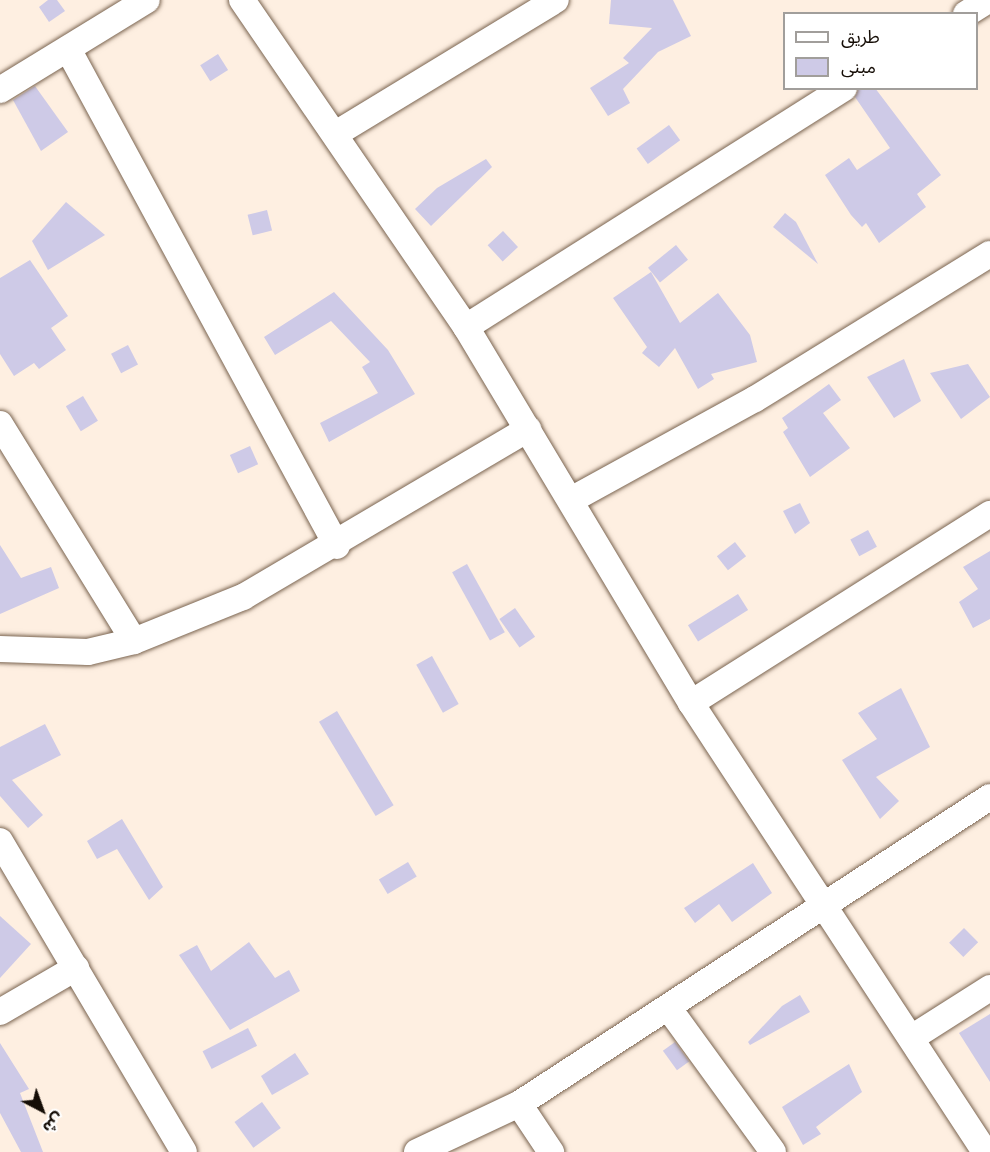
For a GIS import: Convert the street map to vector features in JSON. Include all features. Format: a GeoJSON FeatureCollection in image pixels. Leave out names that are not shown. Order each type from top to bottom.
{"type":"FeatureCollection","features":[{"type":"Feature","properties":{"kind":"street"},"geometry":{"type":"LineString","coordinates":[[0,90],[147,0]]}},
{"type":"Feature","properties":{"kind":"street"},"geometry":{"type":"LineString","coordinates":[[242,0],[337,133],[466,327],[691,703],[823,907],[914,1037],[985,1152]]}},
{"type":"Feature","properties":{"kind":"street"},"geometry":{"type":"LineString","coordinates":[[337,133],[556,0]]}},
{"type":"Feature","properties":{"kind":"street"},"geometry":{"type":"LineString","coordinates":[[68,49],[337,546]]}},
{"type":"Feature","properties":{"kind":"street"},"geometry":{"type":"LineString","coordinates":[[466,327],[841,90]]}},
{"type":"Feature","properties":{"kind":"street"},"geometry":{"type":"LineString","coordinates":[[571,500],[755,399],[990,254]]}},
{"type":"Feature","properties":{"kind":"street"},"geometry":{"type":"LineString","coordinates":[[0,424],[134,641]]}},
{"type":"Feature","properties":{"kind":"street"},"geometry":{"type":"LineString","coordinates":[[0,649],[88,652],[134,641],[243,597],[337,546],[528,429]]}},
{"type":"Feature","properties":{"kind":"street"},"geometry":{"type":"LineString","coordinates":[[691,703],[990,514]]}},
{"type":"Feature","properties":{"kind":"street"},"geometry":{"type":"LineString","coordinates":[[417,1152],[447,1147],[519,1104],[670,1010],[990,797]]}},
{"type":"Feature","properties":{"kind":"street"},"geometry":{"type":"LineString","coordinates":[[0,841],[184,1152]]}},
{"type":"Feature","properties":{"kind":"street"},"geometry":{"type":"LineString","coordinates":[[0,1012],[76,968]]}},
{"type":"Feature","properties":{"kind":"street"},"geometry":{"type":"LineString","coordinates":[[914,1037],[990,988]]}},
{"type":"Feature","properties":{"kind":"street"},"geometry":{"type":"LineString","coordinates":[[670,1010],[774,1152]]}},
{"type":"Feature","properties":{"kind":"street"},"geometry":{"type":"LineString","coordinates":[[519,1104],[551,1152]]}},
{"type":"Feature","properties":{"kind":"building"},"geometry":{"type":"Polygon","coordinates":[[[48,0],[57,0],[65,11],[49,22],[39,7],[48,0]]]}},
{"type":"Feature","properties":{"kind":"building"},"geometry":{"type":"Polygon","coordinates":[[[611,0],[673,0],[691,36],[658,52],[623,89],[630,103],[608,116],[590,88],[629,63],[623,58],[652,28],[609,24],[611,0]]]}},
{"type":"Feature","properties":{"kind":"building"},"geometry":{"type":"Polygon","coordinates":[[[218,54],[228,70],[210,81],[200,65],[218,54]]]}},
{"type":"Feature","properties":{"kind":"building"},"geometry":{"type":"Polygon","coordinates":[[[35,86],[68,132],[41,151],[13,100],[35,86]]]}},
{"type":"Feature","properties":{"kind":"building"},"geometry":{"type":"Polygon","coordinates":[[[858,90],[877,90],[941,175],[917,194],[926,207],[879,243],[866,223],[862,227],[851,215],[825,175],[849,158],[857,170],[890,148],[855,97],[858,90]]]}},
{"type":"Feature","properties":{"kind":"building"},"geometry":{"type":"Polygon","coordinates":[[[669,125],[680,140],[648,164],[637,149],[669,125]]]}},
{"type":"Feature","properties":{"kind":"building"},"geometry":{"type":"Polygon","coordinates":[[[486,159],[492,167],[431,226],[415,209],[437,188],[486,159]]]}},
{"type":"Feature","properties":{"kind":"building"},"geometry":{"type":"Polygon","coordinates":[[[66,202],[105,235],[48,270],[32,241],[66,202]]]}},
{"type":"Feature","properties":{"kind":"building"},"geometry":{"type":"Polygon","coordinates":[[[267,210],[272,230],[253,235],[248,215],[267,210]]]}},
{"type":"Feature","properties":{"kind":"building"},"geometry":{"type":"Polygon","coordinates":[[[785,213],[796,222],[818,264],[773,227],[785,213]]]}},
{"type":"Feature","properties":{"kind":"building"},"geometry":{"type":"Polygon","coordinates":[[[503,231],[518,247],[503,261],[488,245],[503,231]]]}},
{"type":"Feature","properties":{"kind":"building"},"geometry":{"type":"Polygon","coordinates":[[[676,245],[688,260],[660,282],[648,268],[676,245]]]}},
{"type":"Feature","properties":{"kind":"building"},"geometry":{"type":"Polygon","coordinates":[[[30,260],[68,316],[51,328],[66,350],[39,369],[34,363],[14,376],[0,354],[0,278],[30,260]]]}},
{"type":"Feature","properties":{"kind":"building"},"geometry":{"type":"Polygon","coordinates":[[[651,272],[680,323],[718,293],[750,335],[757,362],[711,374],[714,379],[698,389],[675,348],[659,367],[642,353],[647,347],[613,298],[651,272]]]}},
{"type":"Feature","properties":{"kind":"building"},"geometry":{"type":"Polygon","coordinates":[[[334,292],[388,350],[415,394],[329,442],[320,423],[378,393],[362,367],[370,362],[331,321],[275,355],[264,337],[334,292]]]}},
{"type":"Feature","properties":{"kind":"building"},"geometry":{"type":"Polygon","coordinates":[[[128,345],[138,365],[121,373],[111,354],[128,345]]]}},
{"type":"Feature","properties":{"kind":"building"},"geometry":{"type":"Polygon","coordinates":[[[904,359],[921,401],[894,418],[867,377],[904,359]]]}},
{"type":"Feature","properties":{"kind":"building"},"geometry":{"type":"Polygon","coordinates":[[[968,364],[990,397],[961,419],[930,373],[968,364]]]}},
{"type":"Feature","properties":{"kind":"building"},"geometry":{"type":"Polygon","coordinates":[[[829,384],[841,400],[823,413],[850,448],[810,477],[783,432],[788,428],[782,418],[829,384]]]}},
{"type":"Feature","properties":{"kind":"building"},"geometry":{"type":"Polygon","coordinates":[[[83,396],[98,421],[81,431],[66,406],[83,396]]]}},
{"type":"Feature","properties":{"kind":"building"},"geometry":{"type":"Polygon","coordinates":[[[250,446],[258,464],[238,473],[230,455],[250,446]]]}},
{"type":"Feature","properties":{"kind":"building"},"geometry":{"type":"Polygon","coordinates":[[[800,503],[810,523],[795,534],[783,511],[800,503]]]}},
{"type":"Feature","properties":{"kind":"building"},"geometry":{"type":"Polygon","coordinates":[[[868,530],[877,547],[859,556],[850,539],[868,530]]]}},
{"type":"Feature","properties":{"kind":"building"},"geometry":{"type":"Polygon","coordinates":[[[735,542],[746,556],[728,570],[717,556],[735,542]]]}},
{"type":"Feature","properties":{"kind":"building"},"geometry":{"type":"Polygon","coordinates":[[[0,545],[21,578],[51,567],[59,588],[0,614],[0,545]]]}},
{"type":"Feature","properties":{"kind":"building"},"geometry":{"type":"Polygon","coordinates":[[[990,551],[990,619],[973,628],[959,602],[978,589],[963,567],[990,551]]]}},
{"type":"Feature","properties":{"kind":"building"},"geometry":{"type":"Polygon","coordinates":[[[467,564],[505,632],[490,640],[452,572],[467,564]]]}},
{"type":"Feature","properties":{"kind":"building"},"geometry":{"type":"Polygon","coordinates":[[[738,594],[748,610],[698,641],[688,625],[738,594]]]}},
{"type":"Feature","properties":{"kind":"building"},"geometry":{"type":"Polygon","coordinates":[[[515,608],[535,637],[520,648],[499,619],[515,608]]]}},
{"type":"Feature","properties":{"kind":"building"},"geometry":{"type":"Polygon","coordinates":[[[432,656],[459,704],[443,713],[416,665],[432,656]]]}},
{"type":"Feature","properties":{"kind":"building"},"geometry":{"type":"Polygon","coordinates":[[[901,688],[930,747],[876,777],[899,801],[880,819],[842,760],[877,739],[858,713],[901,688]]]}},
{"type":"Feature","properties":{"kind":"building"},"geometry":{"type":"Polygon","coordinates":[[[337,711],[394,805],[376,816],[319,722],[337,711]]]}},
{"type":"Feature","properties":{"kind":"building"},"geometry":{"type":"Polygon","coordinates":[[[45,724],[61,755],[12,780],[43,815],[28,828],[0,796],[0,747],[45,724]]]}},
{"type":"Feature","properties":{"kind":"building"},"geometry":{"type":"Polygon","coordinates":[[[122,819],[163,887],[149,900],[117,849],[97,859],[87,841],[122,819]]]}},
{"type":"Feature","properties":{"kind":"building"},"geometry":{"type":"Polygon","coordinates":[[[408,862],[417,877],[388,894],[379,880],[408,862]]]}},
{"type":"Feature","properties":{"kind":"building"},"geometry":{"type":"Polygon","coordinates":[[[753,863],[772,893],[732,922],[719,904],[695,923],[684,908],[753,863]]]}},
{"type":"Feature","properties":{"kind":"building"},"geometry":{"type":"Polygon","coordinates":[[[0,916],[31,944],[0,978],[0,916]]]}},
{"type":"Feature","properties":{"kind":"building"},"geometry":{"type":"Polygon","coordinates":[[[964,928],[978,942],[963,957],[949,943],[964,928]]]}},
{"type":"Feature","properties":{"kind":"building"},"geometry":{"type":"Polygon","coordinates":[[[249,942],[275,978],[289,970],[300,991],[230,1030],[179,955],[197,945],[211,971],[249,942]]]}},
{"type":"Feature","properties":{"kind":"building"},"geometry":{"type":"Polygon","coordinates":[[[800,995],[810,1012],[750,1045],[748,1042],[782,1006],[800,995]]]}},
{"type":"Feature","properties":{"kind":"building"},"geometry":{"type":"Polygon","coordinates":[[[990,1014],[990,1082],[959,1033],[990,1014]]]}},
{"type":"Feature","properties":{"kind":"building"},"geometry":{"type":"Polygon","coordinates":[[[248,1028],[257,1046],[212,1069],[203,1051],[248,1028]]]}},
{"type":"Feature","properties":{"kind":"building"},"geometry":{"type":"Polygon","coordinates":[[[675,1042],[689,1061],[677,1070],[663,1051],[675,1042]]]}},
{"type":"Feature","properties":{"kind":"building"},"geometry":{"type":"Polygon","coordinates":[[[0,1043],[29,1089],[20,1093],[43,1152],[21,1152],[0,1113],[0,1043]]]}},
{"type":"Feature","properties":{"kind":"building"},"geometry":{"type":"Polygon","coordinates":[[[295,1053],[309,1074],[272,1095],[261,1076],[295,1053]]]}},
{"type":"Feature","properties":{"kind":"building"},"geometry":{"type":"Polygon","coordinates":[[[849,1064],[862,1092],[816,1127],[821,1134],[803,1145],[782,1107],[849,1064]]]}},
{"type":"Feature","properties":{"kind":"building"},"geometry":{"type":"Polygon","coordinates":[[[262,1102],[281,1128],[253,1148],[234,1122],[262,1102]]]}}]}
